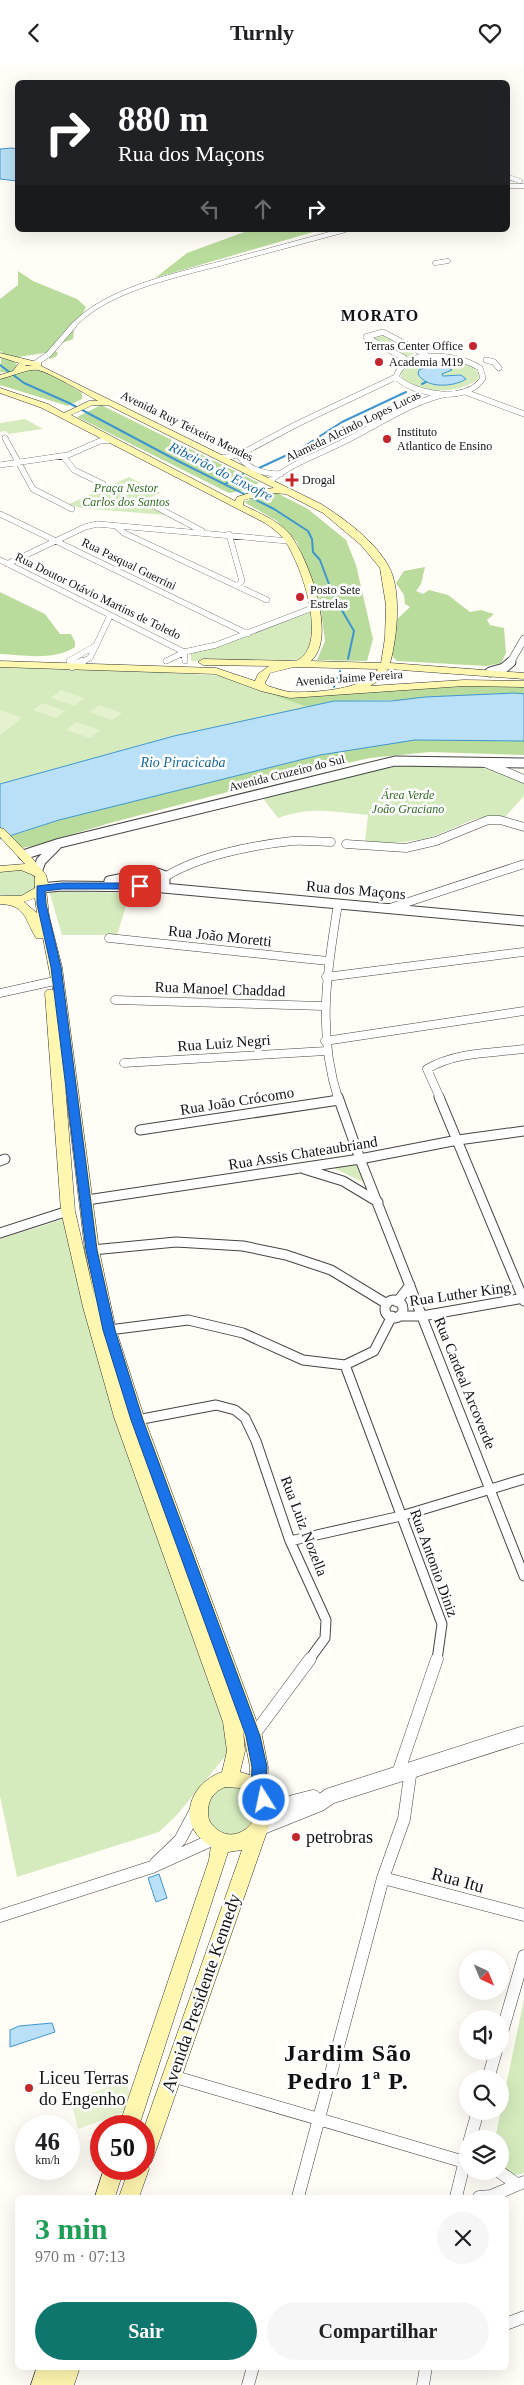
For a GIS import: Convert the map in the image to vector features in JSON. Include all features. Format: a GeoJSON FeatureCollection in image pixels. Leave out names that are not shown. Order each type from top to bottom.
{"type":"FeatureCollection","features":[{"type":"Feature","properties":{"kind":"main road","name":"Avenida Ruy Teixeira Mendes"},"geometry":{"type":"LineString","coordinates":[[0,356],[26,366],[91,399],[112,403],[325,510],[357,537],[386,569],[392,607],[385,666]]}},
{"type":"Feature","properties":{"kind":"main road"},"geometry":{"type":"LineString","coordinates":[[3,377],[26,366]]}},
{"type":"Feature","properties":{"kind":"main road"},"geometry":{"type":"LineString","coordinates":[[0,390],[68,414],[105,439],[208,489],[242,500],[280,530],[289,541],[300,562],[315,607],[318,632],[316,648],[312,656],[304,661],[279,667],[262,674],[260,683],[265,689]]}},
{"type":"Feature","properties":{"kind":"main road"},"geometry":{"type":"LineString","coordinates":[[68,414],[91,399]]}},
{"type":"Feature","properties":{"kind":"main road"},"geometry":{"type":"LineString","coordinates":[[242,500],[260,490],[270,481]]}},
{"type":"Feature","properties":{"kind":"main road"},"geometry":{"type":"LineString","coordinates":[[260,490],[277,490],[299,497]]}},
{"type":"Feature","properties":{"kind":"main road","name":"Avenida Jaime Pereira"},"geometry":{"type":"LineString","coordinates":[[0,664],[166,661],[184,655],[292,665],[385,666],[490,672],[524,677]]}},
{"type":"Feature","properties":{"kind":"main road","name":"Avenida Jaime Pereira"},"geometry":{"type":"LineString","coordinates":[[0,659],[216,671],[236,676],[265,689],[290,695],[524,677]]}},
{"type":"Feature","properties":{"kind":"main road"},"geometry":{"type":"LineString","coordinates":[[350,665],[366,672],[369,677],[368,682],[362,686]]}},
{"type":"Feature","properties":{"kind":"main road"},"geometry":{"type":"LineString","coordinates":[[348,692],[378,677],[385,666]]}},
{"type":"Feature","properties":{"kind":"main road"},"geometry":{"type":"LineString","coordinates":[[0,831],[23,855],[39,880],[43,916],[56,967],[92,1250],[109,1330],[137,1420],[253,1736],[265,1811],[259,1828],[241,1841],[218,1840],[203,1828],[199,1819],[198,1805],[208,1789],[217,1782],[228,1779],[239,1780],[250,1784],[261,1795]]}},
{"type":"Feature","properties":{"kind":"main road"},"geometry":{"type":"LineString","coordinates":[[1,868],[23,855]]}},
{"type":"Feature","properties":{"kind":"main road"},"geometry":{"type":"LineString","coordinates":[[1,868],[19,866],[39,880]]}},
{"type":"Feature","properties":{"kind":"main road"},"geometry":{"type":"LineString","coordinates":[[0,900],[16,901],[30,897],[39,880]]}},
{"type":"Feature","properties":{"kind":"main road"},"geometry":{"type":"LineString","coordinates":[[16,901],[26,907],[37,925],[47,960],[68,1211],[90,1307],[122,1417],[232,1722],[237,1743],[236,1761],[228,1779]]}},
{"type":"Feature","properties":{"kind":"main road","name":"Avenida Presidente Kennedy"},"geometry":{"type":"LineString","coordinates":[[155,2125],[259,1828]]}},
{"type":"Feature","properties":{"kind":"main road","name":"Avenida Presidente Kennedy"},"geometry":{"type":"LineString","coordinates":[[133,2115],[218,1860],[218,1840]]}},
{"type":"Feature","properties":{"kind":"main road"},"geometry":{"type":"LineString","coordinates":[[106,2195],[110,2180]]}},
{"type":"Feature","properties":{"kind":"main road"},"geometry":{"type":"LineString","coordinates":[[130,2195],[135,2180]]}},
{"type":"Feature","properties":{"kind":"main road"},"geometry":{"type":"LineString","coordinates":[[42,2385],[47,2370]]}},
{"type":"Feature","properties":{"kind":"main road"},"geometry":{"type":"LineString","coordinates":[[63,2385],[68,2370]]}},
{"type":"Feature","properties":{"kind":"street"},"geometry":{"type":"LineString","coordinates":[[510,186],[524,186]]}},
{"type":"Feature","properties":{"kind":"street"},"geometry":{"type":"LineString","coordinates":[[26,366],[53,349],[85,313],[130,290],[338,232]]}},
{"type":"Feature","properties":{"kind":"street"},"geometry":{"type":"LineString","coordinates":[[435,263],[448,261]]}},
{"type":"Feature","properties":{"kind":"street"},"geometry":{"type":"LineString","coordinates":[[402,363],[404,358],[366,337],[383,332],[420,353],[430,356]]}},
{"type":"Feature","properties":{"kind":"street"},"geometry":{"type":"LineString","coordinates":[[396,377],[397,368],[402,363],[413,358],[430,356],[455,358],[477,364],[484,372],[481,388]]}},
{"type":"Feature","properties":{"kind":"street"},"geometry":{"type":"LineString","coordinates":[[486,360],[494,362],[499,368]]}},
{"type":"Feature","properties":{"kind":"street"},"geometry":{"type":"LineString","coordinates":[[396,377],[404,384],[428,393],[448,394],[481,388],[524,409]]}},
{"type":"Feature","properties":{"kind":"street"},"geometry":{"type":"LineString","coordinates":[[221,457],[234,457],[297,424],[396,377]]}},
{"type":"Feature","properties":{"kind":"street"},"geometry":{"type":"LineString","coordinates":[[460,392],[470,392],[524,414]]}},
{"type":"Feature","properties":{"kind":"street","name":"Alameda Alcindo Lopes Lucas"},"geometry":{"type":"LineString","coordinates":[[270,481],[424,402],[448,394]]}},
{"type":"Feature","properties":{"kind":"street"},"geometry":{"type":"LineString","coordinates":[[5,438],[33,489],[72,509]]}},
{"type":"Feature","properties":{"kind":"street"},"geometry":{"type":"LineString","coordinates":[[0,465],[63,456],[105,439]]}},
{"type":"Feature","properties":{"kind":"street"},"geometry":{"type":"LineString","coordinates":[[246,451],[240,457],[243,462],[268,473],[281,474]]}},
{"type":"Feature","properties":{"kind":"street"},"geometry":{"type":"LineString","coordinates":[[63,456],[74,470],[103,485]]}},
{"type":"Feature","properties":{"kind":"street"},"geometry":{"type":"LineString","coordinates":[[147,502],[205,533]]}},
{"type":"Feature","properties":{"kind":"street","name":"Rua Pasqual Guerrini"},"geometry":{"type":"LineString","coordinates":[[0,515],[248,634]]}},
{"type":"Feature","properties":{"kind":"street"},"geometry":{"type":"LineString","coordinates":[[7,564],[91,525],[229,534],[289,541]]}},
{"type":"Feature","properties":{"kind":"street"},"geometry":{"type":"LineString","coordinates":[[116,526],[124,533],[267,600]]}},
{"type":"Feature","properties":{"kind":"street"},"geometry":{"type":"LineString","coordinates":[[266,537],[280,530]]}},
{"type":"Feature","properties":{"kind":"street"},"geometry":{"type":"LineString","coordinates":[[229,534],[242,581],[237,586]]}},
{"type":"Feature","properties":{"kind":"street","name":"Rua Doutor Otávio Martins de Toledo"},"geometry":{"type":"LineString","coordinates":[[0,560],[184,655]]}},
{"type":"Feature","properties":{"kind":"street"},"geometry":{"type":"LineString","coordinates":[[184,655],[248,634],[315,607]]}},
{"type":"Feature","properties":{"kind":"street"},"geometry":{"type":"LineString","coordinates":[[88,661],[110,616]]}},
{"type":"Feature","properties":{"kind":"street"},"geometry":{"type":"LineString","coordinates":[[490,672],[504,669],[511,664],[524,639]]}},
{"type":"Feature","properties":{"kind":"street"},"geometry":{"type":"LineString","coordinates":[[71,663],[95,646]]}},
{"type":"Feature","properties":{"kind":"street","name":"Avenida Cruzeiro do Sul"},"geometry":{"type":"LineString","coordinates":[[23,855],[60,843],[387,763],[424,760],[524,763]]}},
{"type":"Feature","properties":{"kind":"street"},"geometry":{"type":"LineString","coordinates":[[481,761],[524,779]]}},
{"type":"Feature","properties":{"kind":"street"},"geometry":{"type":"LineString","coordinates":[[507,762],[503,767],[508,773]]}},
{"type":"Feature","properties":{"kind":"street"},"geometry":{"type":"LineString","coordinates":[[346,845],[406,848],[436,841],[488,820],[500,820],[524,827]]}},
{"type":"Feature","properties":{"kind":"street"},"geometry":{"type":"LineString","coordinates":[[188,865],[166,878],[162,885],[150,887],[142,881],[144,876],[151,873],[268,844],[294,841],[330,842]]}},
{"type":"Feature","properties":{"kind":"street","name":"Avenida Cruzeiro do Sul"},"geometry":{"type":"LineString","coordinates":[[39,880],[41,861],[60,843]]}},
{"type":"Feature","properties":{"kind":"street"},"geometry":{"type":"LineString","coordinates":[[390,908],[524,864]]}},
{"type":"Feature","properties":{"kind":"street"},"geometry":{"type":"LineString","coordinates":[[505,871],[524,873]]}},
{"type":"Feature","properties":{"kind":"street","name":"Rua dos Maçons"},"geometry":{"type":"LineString","coordinates":[[86,886],[151,873],[166,878],[186,889]]}},
{"type":"Feature","properties":{"kind":"street","name":"Rua dos Maçons"},"geometry":{"type":"LineString","coordinates":[[39,880],[62,886],[186,889],[524,921]]}},
{"type":"Feature","properties":{"kind":"street","name":"Rua Cardeal Arcoverde"},"geometry":{"type":"LineString","coordinates":[[338,904],[328,961],[323,1006],[326,1051],[339,1100],[360,1159],[379,1202],[524,1576]]}},
{"type":"Feature","properties":{"kind":"street","name":"Rua João Moretti"},"geometry":{"type":"LineString","coordinates":[[109,938],[328,961]]}},
{"type":"Feature","properties":{"kind":"street"},"geometry":{"type":"LineString","coordinates":[[326,977],[523,952]]}},
{"type":"Feature","properties":{"kind":"street"},"geometry":{"type":"LineString","coordinates":[[0,993],[50,982]]}},
{"type":"Feature","properties":{"kind":"street","name":"Rua Manoel Chaddad"},"geometry":{"type":"LineString","coordinates":[[115,1000],[323,1006]]}},
{"type":"Feature","properties":{"kind":"street"},"geometry":{"type":"LineString","coordinates":[[326,1041],[524,1011]]}},
{"type":"Feature","properties":{"kind":"street"},"geometry":{"type":"LineString","coordinates":[[524,1050],[449,1059],[436,1063],[427,1069],[524,1299]]}},
{"type":"Feature","properties":{"kind":"street","name":"Rua Luiz Negri"},"geometry":{"type":"LineString","coordinates":[[124,1063],[326,1051]]}},
{"type":"Feature","properties":{"kind":"street","name":"Rua João Crócomo"},"geometry":{"type":"LineString","coordinates":[[140,1130],[339,1100]]}},
{"type":"Feature","properties":{"kind":"street","name":"Rua Assis Chateaubriand"},"geometry":{"type":"LineString","coordinates":[[87,1200],[360,1159],[458,1140],[524,1131]]}},
{"type":"Feature","properties":{"kind":"street"},"geometry":{"type":"LineString","coordinates":[[299,1168],[336,1176],[361,1189],[379,1202]]}},
{"type":"Feature","properties":{"kind":"street"},"geometry":{"type":"LineString","coordinates":[[0,1233],[68,1211]]}},
{"type":"Feature","properties":{"kind":"street"},"geometry":{"type":"LineString","coordinates":[[92,1250],[176,1242],[243,1246],[286,1255],[331,1270],[386,1304],[397,1302],[410,1285]]}},
{"type":"Feature","properties":{"kind":"street","name":"Rua Luther King"},"geometry":{"type":"LineString","coordinates":[[396,1316],[422,1316],[524,1299]]}},
{"type":"Feature","properties":{"kind":"street"},"geometry":{"type":"LineString","coordinates":[[109,1330],[188,1321],[243,1333],[283,1349],[303,1360],[345,1365],[374,1351],[396,1316],[404,1308],[397,1302]]}},
{"type":"Feature","properties":{"kind":"street"},"geometry":{"type":"LineString","coordinates":[[386,1304],[384,1309],[396,1316]]}},
{"type":"Feature","properties":{"kind":"street","name":"Rua Antonio Diniz"},"geometry":{"type":"LineString","coordinates":[[299,2195],[384,1878],[404,1819],[404,1771],[436,1667],[442,1624],[345,1365]]}},
{"type":"Feature","properties":{"kind":"street","name":"Rua Luiz Nozella"},"geometry":{"type":"LineString","coordinates":[[137,1420],[216,1405],[235,1410],[245,1419],[256,1441],[290,1541],[326,1620],[325,1638],[253,1736]]}},
{"type":"Feature","properties":{"kind":"street"},"geometry":{"type":"LineString","coordinates":[[290,1541],[401,1515],[524,1479]]}},
{"type":"Feature","properties":{"kind":"street"},"geometry":{"type":"LineString","coordinates":[[261,1795],[276,1807],[285,1807],[318,1797],[330,1796],[524,1734]]}},
{"type":"Feature","properties":{"kind":"street"},"geometry":{"type":"LineString","coordinates":[[259,1828],[320,1803],[330,1796]]}},
{"type":"Feature","properties":{"kind":"street"},"geometry":{"type":"LineString","coordinates":[[152,1867],[180,1839],[198,1805]]}},
{"type":"Feature","properties":{"kind":"street"},"geometry":{"type":"LineString","coordinates":[[0,1916],[152,1867],[218,1840]]}},
{"type":"Feature","properties":{"kind":"street","name":"Rua Itu"},"geometry":{"type":"LineString","coordinates":[[384,1878],[524,1915]]}},
{"type":"Feature","properties":{"kind":"street"},"geometry":{"type":"LineString","coordinates":[[508,2010],[524,1956]]}},
{"type":"Feature","properties":{"kind":"street"},"geometry":{"type":"LineString","coordinates":[[172,2076],[459,2161]]}},
{"type":"Feature","properties":{"kind":"street"},"geometry":{"type":"LineString","coordinates":[[509,2177],[520,2183]]}},
{"type":"Feature","properties":{"kind":"street"},"geometry":{"type":"LineString","coordinates":[[457,2195],[460,2180]]}},
{"type":"Feature","properties":{"kind":"street"},"geometry":{"type":"LineString","coordinates":[[493,2195],[520,2183]]}},
{"type":"Feature","properties":{"kind":"street"},"geometry":{"type":"LineString","coordinates":[[509,2322],[524,2317]]}},
{"type":"Feature","properties":{"kind":"street"},"geometry":{"type":"LineString","coordinates":[[248,2385],[252,2370]]}},
{"type":"Feature","properties":{"kind":"street"},"geometry":{"type":"LineString","coordinates":[[423,2385],[426,2370]]}},
{"type":"Feature","properties":{"kind":"green space"},"geometry":{"type":"Polygon","coordinates":[[[245,232],[313,232],[155,278],[187,253],[245,232]]]}},
{"type":"Feature","properties":{"kind":"green space"},"geometry":{"type":"Polygon","coordinates":[[[18,271],[33,281],[77,299],[86,307],[82,315],[70,325],[74,331],[73,339],[51,347],[58,353],[56,357],[49,359],[49,354],[44,353],[12,358],[20,370],[39,371],[54,375],[82,393],[82,399],[68,406],[0,385],[0,379],[10,373],[0,372],[2,352],[0,351],[0,299],[18,285],[18,271]]]}},
{"type":"Feature","properties":{"kind":"green space"},"geometry":{"type":"Polygon","coordinates":[[[384,335],[416,355],[407,357],[374,338],[384,335]]]}},
{"type":"Feature","properties":{"kind":"green space"},"geometry":{"type":"Polygon","coordinates":[[[434,358],[470,365],[479,374],[478,379],[460,388],[434,391],[411,386],[403,380],[400,371],[407,365],[420,360],[434,358]]]}},
{"type":"Feature","properties":{"kind":"green space"},"geometry":{"type":"Polygon","coordinates":[[[101,405],[259,483],[246,490],[229,493],[77,417],[101,405]]]}},
{"type":"Feature","properties":{"kind":"green space"},"geometry":{"type":"Polygon","coordinates":[[[25,419],[43,429],[8,434],[6,431],[0,432],[0,423],[25,419]]]}},
{"type":"Feature","properties":{"kind":"green space","name":"Praça Nestor Carlos dos Santos"},"geometry":{"type":"Polygon","coordinates":[[[129,477],[161,493],[141,501],[166,515],[80,508],[69,504],[129,477]]]}},
{"type":"Feature","properties":{"kind":"green space"},"geometry":{"type":"Polygon","coordinates":[[[277,493],[308,509],[346,540],[356,565],[373,639],[367,661],[317,660],[325,641],[320,602],[297,542],[277,521],[244,502],[262,494],[277,493]]]}},
{"type":"Feature","properties":{"kind":"green space"},"geometry":{"type":"Polygon","coordinates":[[[425,567],[421,584],[416,591],[423,594],[429,590],[448,595],[470,612],[481,610],[494,614],[487,620],[490,625],[504,628],[506,653],[501,663],[487,666],[397,661],[392,656],[394,622],[410,607],[405,604],[404,595],[396,583],[404,571],[425,567]]]}},
{"type":"Feature","properties":{"kind":"green space"},"geometry":{"type":"Polygon","coordinates":[[[0,592],[45,614],[60,634],[71,634],[75,647],[48,656],[0,654],[0,592]]]}},
{"type":"Feature","properties":{"kind":"green space"},"geometry":{"type":"Polygon","coordinates":[[[311,612],[313,633],[309,650],[303,658],[283,662],[191,661],[191,653],[255,633],[311,612]]]}},
{"type":"Feature","properties":{"kind":"green space"},"geometry":{"type":"Polygon","coordinates":[[[0,667],[141,671],[223,676],[307,707],[174,736],[0,784],[0,667]]]}},
{"type":"Feature","properties":{"kind":"green space"},"geometry":{"type":"Polygon","coordinates":[[[464,684],[524,686],[524,694],[425,697],[411,700],[334,701],[307,707],[262,691],[276,694],[464,684]]]}},
{"type":"Feature","properties":{"kind":"green space"},"geometry":{"type":"Polygon","coordinates":[[[61,690],[84,698],[75,706],[51,698],[61,690]]]}},
{"type":"Feature","properties":{"kind":"green space"},"geometry":{"type":"Polygon","coordinates":[[[42,703],[65,711],[56,718],[33,710],[42,703]]]}},
{"type":"Feature","properties":{"kind":"green space"},"geometry":{"type":"Polygon","coordinates":[[[100,705],[122,713],[112,720],[90,712],[100,705]]]}},
{"type":"Feature","properties":{"kind":"green space"},"geometry":{"type":"Polygon","coordinates":[[[0,710],[22,718],[0,735],[0,710]]]}},
{"type":"Feature","properties":{"kind":"green space"},"geometry":{"type":"Polygon","coordinates":[[[76,722],[100,730],[90,738],[66,730],[76,722]]]}},
{"type":"Feature","properties":{"kind":"green space"},"geometry":{"type":"Polygon","coordinates":[[[407,740],[524,740],[524,755],[430,752],[370,758],[288,776],[110,823],[33,846],[21,848],[11,836],[59,820],[320,755],[407,740]]]}},
{"type":"Feature","properties":{"kind":"green space","name":"Área Verde João Graciano"},"geometry":{"type":"Polygon","coordinates":[[[456,763],[493,770],[524,783],[524,796],[505,817],[495,816],[477,819],[434,836],[417,840],[382,843],[365,842],[368,815],[313,811],[278,818],[262,797],[388,766],[456,763]]]}},
{"type":"Feature","properties":{"kind":"green space"},"geometry":{"type":"Polygon","coordinates":[[[10,868],[34,870],[38,888],[19,897],[0,895],[0,872],[10,868]]]}},
{"type":"Feature","properties":{"kind":"green space"},"geometry":{"type":"Polygon","coordinates":[[[49,891],[130,893],[117,935],[62,935],[49,891]]]}},
{"type":"Feature","properties":{"kind":"green space"},"geometry":{"type":"Polygon","coordinates":[[[357,1163],[365,1183],[334,1168],[357,1163]]]}},
{"type":"Feature","properties":{"kind":"green space"},"geometry":{"type":"Polygon","coordinates":[[[64,1219],[117,1426],[228,1730],[228,1753],[176,1816],[159,1832],[17,1877],[0,1796],[0,1239],[64,1219]]]}},
{"type":"Feature","properties":{"kind":"green space"},"geometry":{"type":"Polygon","coordinates":[[[228,1785],[244,1789],[256,1800],[254,1825],[231,1838],[207,1826],[204,1804],[213,1791],[228,1785]]]}},
{"type":"Feature","properties":{"kind":"green space"},"geometry":{"type":"Polygon","coordinates":[[[524,1999],[524,2173],[515,2175],[509,2174],[509,2130],[497,2130],[499,2120],[509,2120],[509,2071],[524,1999]]]}},
{"type":"Feature","properties":{"kind":"green space"},"geometry":{"type":"Polygon","coordinates":[[[126,2081],[134,2109],[117,2115],[90,2115],[90,2125],[80,2128],[80,2115],[75,2115],[71,2100],[126,2081]]]}},
{"type":"Feature","properties":{"kind":"water"},"geometry":{"type":"Polygon","coordinates":[[[0,149],[15,149],[15,181],[0,179],[0,149]]]}},
{"type":"Feature","properties":{"kind":"water"},"geometry":{"type":"Polygon","coordinates":[[[445,365],[452,370],[442,374],[443,376],[461,375],[466,379],[455,384],[441,385],[427,382],[418,374],[419,370],[429,366],[445,365]]]}},
{"type":"Feature","properties":{"kind":"water","name":"Rio Piracicaba"},"geometry":{"type":"Polygon","coordinates":[[[524,694],[524,741],[415,740],[320,755],[59,820],[0,839],[0,784],[174,736],[334,701],[391,701],[425,697],[524,694]]]}},
{"type":"Feature","properties":{"kind":"water"},"geometry":{"type":"Polygon","coordinates":[[[159,1874],[167,1898],[156,1902],[148,1878],[159,1874]]]}},
{"type":"Feature","properties":{"kind":"water"},"geometry":{"type":"Polygon","coordinates":[[[52,2023],[55,2032],[10,2047],[10,2030],[19,2026],[52,2023]]]}},
{"type":"Feature","properties":{"kind":"waterway","name":"Ribeirão do Enxofre"},"geometry":{"type":"LineString","coordinates":[[0,365],[24,383],[69,403],[274,509],[308,531],[312,539],[313,552],[320,560],[333,595],[354,631],[348,659]]}},
{"type":"Feature","properties":{"kind":"waterway"},"geometry":{"type":"LineString","coordinates":[[422,384],[426,382]]}},
{"type":"Feature","properties":{"kind":"waterway"},"geometry":{"type":"LineString","coordinates":[[259,468],[300,449],[342,422],[406,392]]}},
{"type":"Feature","properties":{"kind":"waterway"},"geometry":{"type":"LineString","coordinates":[[225,484],[243,474]]}},
{"type":"Feature","properties":{"kind":"waterway"},"geometry":{"type":"LineString","coordinates":[[334,687],[340,671]]}},
{"type":"Feature","properties":{"kind":"place","name":"Terras Center Office"},"geometry":{"type":"Point","coordinates":[473,346]}},
{"type":"Feature","properties":{"kind":"place","name":"Academia M19"},"geometry":{"type":"Point","coordinates":[379,362]}},
{"type":"Feature","properties":{"kind":"place","name":"Instituto Atlantico de Ensino"},"geometry":{"type":"Point","coordinates":[387,439]}},
{"type":"Feature","properties":{"kind":"place","name":"Drogal"},"geometry":{"type":"Point","coordinates":[292,480]}},
{"type":"Feature","properties":{"kind":"place","name":"Posto Sete Estrelas"},"geometry":{"type":"Point","coordinates":[300,597]}},
{"type":"Feature","properties":{"kind":"place","name":"petrobras"},"geometry":{"type":"Point","coordinates":[296,1837]}},
{"type":"Feature","properties":{"kind":"place","name":"Liceu Terras do Engenho"},"geometry":{"type":"Point","coordinates":[29,2088]}},
{"type":"Feature","properties":{"kind":"district","name":"MORATO"},"geometry":{"type":"Point","coordinates":[380,315]}},
{"type":"Feature","properties":{"kind":"district","name":"Jardim São Pedro 1ª P."},"geometry":{"type":"Point","coordinates":[348,2067]}},
{"type":"Feature","properties":{"kind":"route"},"geometry":{"type":"LineString","coordinates":[[140,886],[62,886],[40,888],[41,904],[56,967],[92,1250],[109,1330],[137,1420],[253,1736],[259,1767],[258,1791],[264,1800]]}}]}
